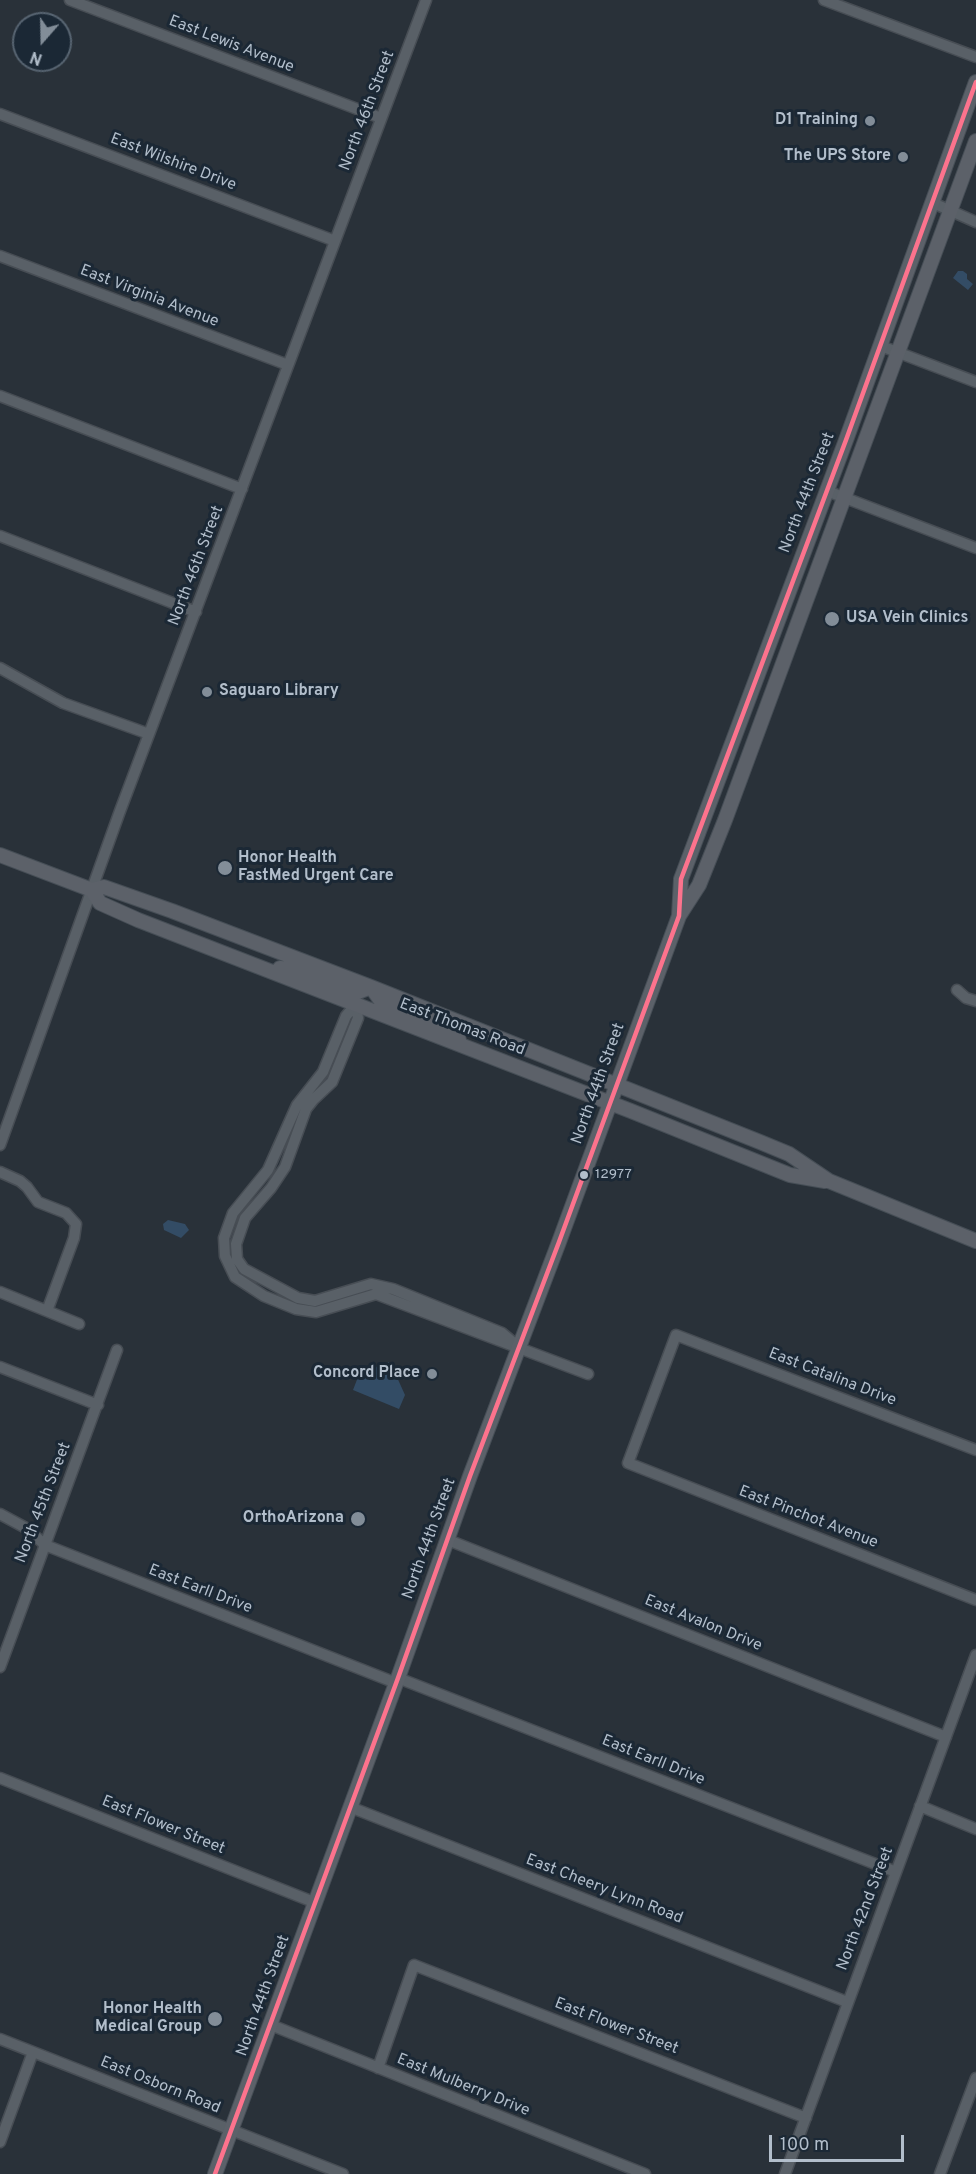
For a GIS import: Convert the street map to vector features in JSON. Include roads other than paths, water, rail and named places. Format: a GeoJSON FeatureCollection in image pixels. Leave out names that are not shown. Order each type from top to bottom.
{"type":"FeatureCollection","features":[{"type":"Feature","properties":{"kind":"main road","name":"North 44th Street"},"geometry":{"type":"LineString","coordinates":[[678,916],[681,879],[881,346],[976,82]]}},
{"type":"Feature","properties":{"kind":"main road","name":"North 44th Street"},"geometry":{"type":"LineString","coordinates":[[214,2174],[271,2025],[678,916],[699,885],[813,584],[976,141]]}},
{"type":"Feature","properties":{"kind":"main road","name":"East Thomas Road"},"geometry":{"type":"LineString","coordinates":[[0,855],[92,890],[100,903],[138,920],[790,1175],[829,1181]]}},
{"type":"Feature","properties":{"kind":"main road","name":"East Thomas Road"},"geometry":{"type":"LineString","coordinates":[[92,890],[105,886],[371,987],[789,1154],[829,1181],[976,1241]]}},
{"type":"Feature","properties":{"kind":"main road"},"geometry":{"type":"LineString","coordinates":[[260,967],[291,969],[351,992],[371,987],[383,1004],[444,1028],[470,1049]]}},
{"type":"Feature","properties":{"kind":"street","name":"East Lewis Avenue"},"geometry":{"type":"LineString","coordinates":[[70,0],[381,118]]}},
{"type":"Feature","properties":{"kind":"street","name":"North 46th Street"},"geometry":{"type":"LineString","coordinates":[[1,1141],[149,734],[426,0]]}},
{"type":"Feature","properties":{"kind":"street"},"geometry":{"type":"LineString","coordinates":[[824,0],[976,57]]}},
{"type":"Feature","properties":{"kind":"street","name":"East Wilshire Drive"},"geometry":{"type":"LineString","coordinates":[[0,114],[335,241]]}},
{"type":"Feature","properties":{"kind":"street"},"geometry":{"type":"LineString","coordinates":[[933,203],[976,222]]}},
{"type":"Feature","properties":{"kind":"street","name":"East Virginia Avenue"},"geometry":{"type":"LineString","coordinates":[[0,256],[288,366]]}},
{"type":"Feature","properties":{"kind":"street"},"geometry":{"type":"LineString","coordinates":[[881,346],[976,382]]}},
{"type":"Feature","properties":{"kind":"street"},"geometry":{"type":"LineString","coordinates":[[0,396],[242,489]]}},
{"type":"Feature","properties":{"kind":"street"},"geometry":{"type":"LineString","coordinates":[[827,491],[976,548]]}},
{"type":"Feature","properties":{"kind":"street"},"geometry":{"type":"LineString","coordinates":[[0,536],[196,612]]}},
{"type":"Feature","properties":{"kind":"street"},"geometry":{"type":"LineString","coordinates":[[795,576],[813,584]]}},
{"type":"Feature","properties":{"kind":"street"},"geometry":{"type":"LineString","coordinates":[[0,668],[63,703],[149,734]]}},
{"type":"Feature","properties":{"kind":"street"},"geometry":{"type":"LineString","coordinates":[[957,990],[966,998],[976,1001]]}},
{"type":"Feature","properties":{"kind":"street"},"geometry":{"type":"LineString","coordinates":[[356,1004],[358,1018],[332,1083],[306,1109],[285,1167],[271,1188],[245,1218],[236,1244],[237,1259],[244,1269],[298,1298],[315,1301],[372,1284],[393,1289],[502,1333],[519,1347],[588,1374]]}},
{"type":"Feature","properties":{"kind":"street"},"geometry":{"type":"LineString","coordinates":[[0,1172],[20,1181],[38,1202],[66,1214],[76,1224],[74,1238],[47,1311]]}},
{"type":"Feature","properties":{"kind":"street"},"geometry":{"type":"LineString","coordinates":[[0,1292],[79,1324]]}},
{"type":"Feature","properties":{"kind":"street","name":"East Catalina Drive"},"geometry":{"type":"LineString","coordinates":[[628,1463],[676,1335],[976,1449]]}},
{"type":"Feature","properties":{"kind":"street","name":"North 45th Street"},"geometry":{"type":"LineString","coordinates":[[1,1661],[117,1350]]}},
{"type":"Feature","properties":{"kind":"street"},"geometry":{"type":"LineString","coordinates":[[0,1367],[98,1405]]}},
{"type":"Feature","properties":{"kind":"street","name":"East Pinchot Avenue"},"geometry":{"type":"LineString","coordinates":[[628,1463],[976,1600]]}},
{"type":"Feature","properties":{"kind":"street","name":"East Earll Drive"},"geometry":{"type":"LineString","coordinates":[[0,1514],[26,1528],[45,1545],[896,1872]]}},
{"type":"Feature","properties":{"kind":"street","name":"East Avalon Drive"},"geometry":{"type":"LineString","coordinates":[[448,1540],[946,1737]]}},
{"type":"Feature","properties":{"kind":"street","name":"North 42nd Street"},"geometry":{"type":"LineString","coordinates":[[785,2174],[946,1737],[971,1685],[976,1655]]}},
{"type":"Feature","properties":{"kind":"street","name":"East Flower Street"},"geometry":{"type":"LineString","coordinates":[[0,1778],[316,1902]]}},
{"type":"Feature","properties":{"kind":"street"},"geometry":{"type":"LineString","coordinates":[[920,1806],[976,1829]]}},
{"type":"Feature","properties":{"kind":"street","name":"East Cheery Lynn Road"},"geometry":{"type":"LineString","coordinates":[[350,1807],[847,2002]]}},
{"type":"Feature","properties":{"kind":"street","name":"East Flower Street"},"geometry":{"type":"LineString","coordinates":[[378,2068],[414,1965],[806,2118]]}},
{"type":"Feature","properties":{"kind":"street","name":"East Mulberry Drive"},"geometry":{"type":"LineString","coordinates":[[271,2025],[645,2174]]}},
{"type":"Feature","properties":{"kind":"street","name":"East Osborn Road"},"geometry":{"type":"LineString","coordinates":[[0,2039],[343,2174]]}},
{"type":"Feature","properties":{"kind":"street"},"geometry":{"type":"LineString","coordinates":[[0,2142],[33,2052]]}},
{"type":"Feature","properties":{"kind":"street"},"geometry":{"type":"LineString","coordinates":[[940,2174],[976,2078]]}},
{"type":"Feature","properties":{"kind":"water"},"geometry":{"type":"Polygon","coordinates":[[[958,271],[967,274],[967,279],[973,284],[968,290],[953,278],[958,271]]]}},
{"type":"Feature","properties":{"kind":"water"},"geometry":{"type":"Polygon","coordinates":[[[168,1220],[185,1224],[189,1230],[181,1238],[164,1230],[163,1224],[168,1220]]]}},
{"type":"Feature","properties":{"kind":"water"},"geometry":{"type":"Polygon","coordinates":[[[388,1362],[405,1395],[399,1409],[353,1390],[358,1377],[364,1375],[365,1369],[375,1365],[379,1370],[384,1369],[388,1366],[388,1362]]]}},
{"type":"Feature","properties":{"kind":"place","name":"D1 Training"},"geometry":{"type":"Point","coordinates":[870,121]}},
{"type":"Feature","properties":{"kind":"place","name":"The UPS Store"},"geometry":{"type":"Point","coordinates":[903,157]}},
{"type":"Feature","properties":{"kind":"place","name":"USA Vein Clinics"},"geometry":{"type":"Point","coordinates":[832,619]}},
{"type":"Feature","properties":{"kind":"place","name":"Saguaro Library"},"geometry":{"type":"Point","coordinates":[207,692]}},
{"type":"Feature","properties":{"kind":"place","name":"Honor Health FastMed Urgent Care"},"geometry":{"type":"Point","coordinates":[225,868]}},
{"type":"Feature","properties":{"kind":"place","name":"12977"},"geometry":{"type":"Point","coordinates":[584,1175]}},
{"type":"Feature","properties":{"kind":"place","name":"Concord Place"},"geometry":{"type":"Point","coordinates":[432,1374]}},
{"type":"Feature","properties":{"kind":"place","name":"OrthoArizona"},"geometry":{"type":"Point","coordinates":[358,1519]}},
{"type":"Feature","properties":{"kind":"place","name":"Honor Health Medical Group"},"geometry":{"type":"Point","coordinates":[215,2019]}}]}
